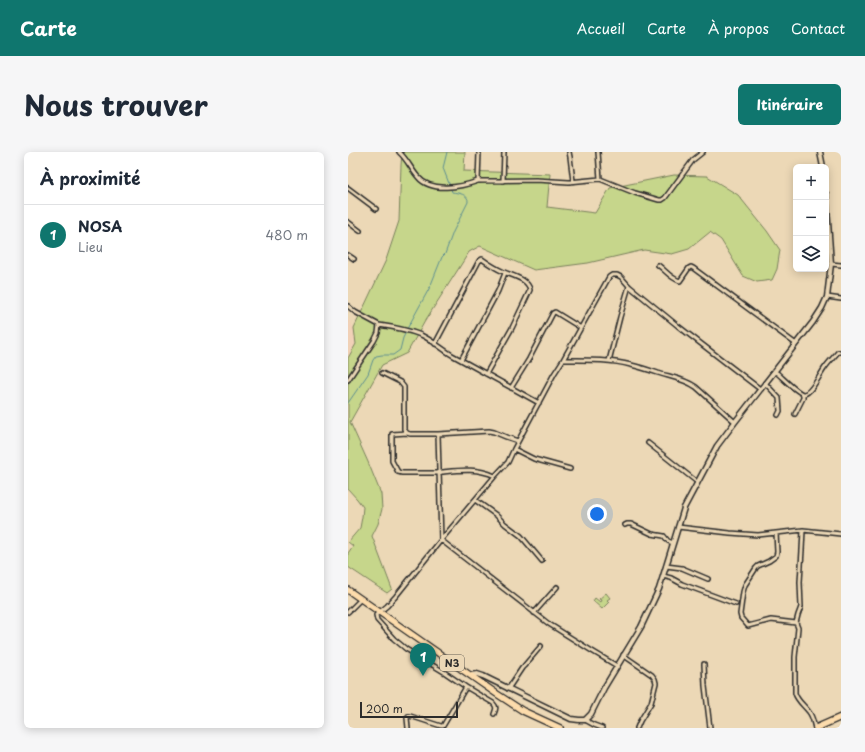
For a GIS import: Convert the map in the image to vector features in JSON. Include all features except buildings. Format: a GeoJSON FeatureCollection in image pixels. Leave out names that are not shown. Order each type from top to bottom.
{"type":"FeatureCollection","features":[{"type":"Feature","properties":{"kind":"highway","name":"N3"},"geometry":{"type":"LineString","coordinates":[[348,590],[523,711],[560,728]]}},
{"type":"Feature","properties":{"kind":"highway"},"geometry":{"type":"LineString","coordinates":[[815,728],[841,717]]}},
{"type":"Feature","properties":{"kind":"street"},"geometry":{"type":"LineString","coordinates":[[399,152],[422,181],[431,186],[448,187],[478,181],[536,180],[569,182],[600,178],[635,193],[659,200],[666,198],[693,160],[703,152]]}},
{"type":"Feature","properties":{"kind":"street"},"geometry":{"type":"LineString","coordinates":[[478,181],[479,152]]}},
{"type":"Feature","properties":{"kind":"street"},"geometry":{"type":"LineString","coordinates":[[503,181],[504,152]]}},
{"type":"Feature","properties":{"kind":"street"},"geometry":{"type":"LineString","coordinates":[[569,152],[573,181]]}},
{"type":"Feature","properties":{"kind":"street"},"geometry":{"type":"LineString","coordinates":[[598,152],[600,178]]}},
{"type":"Feature","properties":{"kind":"street"},"geometry":{"type":"LineString","coordinates":[[820,152],[823,164]]}},
{"type":"Feature","properties":{"kind":"street"},"geometry":{"type":"LineString","coordinates":[[348,188],[376,209]]}},
{"type":"Feature","properties":{"kind":"street"},"geometry":{"type":"LineString","coordinates":[[585,720],[591,714],[604,688],[641,627],[659,590],[684,508],[717,446],[817,316],[826,296],[832,264],[827,200]]}},
{"type":"Feature","properties":{"kind":"street"},"geometry":{"type":"LineString","coordinates":[[348,222],[360,232]]}},
{"type":"Feature","properties":{"kind":"street"},"geometry":{"type":"LineString","coordinates":[[348,255],[354,259]]}},
{"type":"Feature","properties":{"kind":"street"},"geometry":{"type":"LineString","coordinates":[[435,344],[479,261],[482,259],[505,273],[528,284],[530,290],[509,334],[486,374]]}},
{"type":"Feature","properties":{"kind":"street"},"geometry":{"type":"LineString","coordinates":[[832,264],[841,265]]}},
{"type":"Feature","properties":{"kind":"street"},"geometry":{"type":"LineString","coordinates":[[658,265],[678,281],[680,281],[688,268],[693,268],[796,344]]}},
{"type":"Feature","properties":{"kind":"street"},"geometry":{"type":"LineString","coordinates":[[461,360],[495,297],[505,273]]}},
{"type":"Feature","properties":{"kind":"street"},"geometry":{"type":"LineString","coordinates":[[494,714],[496,706],[494,703],[406,649],[377,620],[376,615],[396,596],[441,540],[508,462],[554,374],[609,276],[617,275],[696,340],[760,389]]}},
{"type":"Feature","properties":{"kind":"street"},"geometry":{"type":"LineString","coordinates":[[609,361],[629,286]]}},
{"type":"Feature","properties":{"kind":"street"},"geometry":{"type":"LineString","coordinates":[[826,296],[841,299]]}},
{"type":"Feature","properties":{"kind":"street"},"geometry":{"type":"LineString","coordinates":[[348,306],[355,312],[379,325],[411,332],[428,338],[461,360],[539,403]]}},
{"type":"Feature","properties":{"kind":"street"},"geometry":{"type":"LineString","coordinates":[[511,388],[529,359],[554,312],[581,328]]}},
{"type":"Feature","properties":{"kind":"street"},"geometry":{"type":"LineString","coordinates":[[348,380],[374,341],[378,333],[379,325]]}},
{"type":"Feature","properties":{"kind":"street"},"geometry":{"type":"LineString","coordinates":[[795,414],[803,398],[803,394],[806,393],[816,382],[823,370],[838,352],[841,352]]}},
{"type":"Feature","properties":{"kind":"street"},"geometry":{"type":"LineString","coordinates":[[563,360],[609,361],[632,365],[677,378],[690,383],[735,422]]}},
{"type":"Feature","properties":{"kind":"street"},"geometry":{"type":"LineString","coordinates":[[774,372],[777,372],[803,394]]}},
{"type":"Feature","properties":{"kind":"street"},"geometry":{"type":"LineString","coordinates":[[382,373],[400,382],[404,387],[404,430],[407,433]]}},
{"type":"Feature","properties":{"kind":"street"},"geometry":{"type":"LineString","coordinates":[[764,383],[779,398],[780,412],[778,415]]}},
{"type":"Feature","properties":{"kind":"street"},"geometry":{"type":"LineString","coordinates":[[495,476],[480,471],[466,470],[439,473],[398,472],[392,461],[391,436],[392,434],[407,433],[438,434],[489,431],[518,441]]}},
{"type":"Feature","properties":{"kind":"street"},"geometry":{"type":"LineString","coordinates":[[438,434],[441,540]]}},
{"type":"Feature","properties":{"kind":"street"},"geometry":{"type":"LineString","coordinates":[[648,443],[697,482]]}},
{"type":"Feature","properties":{"kind":"street"},"geometry":{"type":"LineString","coordinates":[[514,449],[534,459],[570,469]]}},
{"type":"Feature","properties":{"kind":"street"},"geometry":{"type":"LineString","coordinates":[[476,500],[521,536],[542,561]]}},
{"type":"Feature","properties":{"kind":"street"},"geometry":{"type":"LineString","coordinates":[[626,525],[631,524],[652,534],[664,536],[668,541],[673,543]]}},
{"type":"Feature","properties":{"kind":"street"},"geometry":{"type":"LineString","coordinates":[[678,526],[758,535],[803,530],[841,534]]}},
{"type":"Feature","properties":{"kind":"street"},"geometry":{"type":"LineString","coordinates":[[803,530],[800,582],[801,607],[796,623],[798,628],[795,693],[796,697],[808,711],[815,728]]}},
{"type":"Feature","properties":{"kind":"street"},"geometry":{"type":"LineString","coordinates":[[776,533],[776,556],[769,562],[758,566],[745,585],[740,614],[741,618],[748,626],[771,620],[796,623]]}},
{"type":"Feature","properties":{"kind":"street"},"geometry":{"type":"LineString","coordinates":[[441,540],[549,624],[592,652],[617,666]]}},
{"type":"Feature","properties":{"kind":"street"},"geometry":{"type":"LineString","coordinates":[[666,566],[682,568],[708,579]]}},
{"type":"Feature","properties":{"kind":"street"},"geometry":{"type":"LineString","coordinates":[[663,576],[736,604]]}},
{"type":"Feature","properties":{"kind":"street"},"geometry":{"type":"LineString","coordinates":[[534,613],[557,587]]}},
{"type":"Feature","properties":{"kind":"street"},"geometry":{"type":"LineString","coordinates":[[348,612],[361,599]]}},
{"type":"Feature","properties":{"kind":"street"},"geometry":{"type":"LineString","coordinates":[[508,689],[522,668],[541,646]]}},
{"type":"Feature","properties":{"kind":"street"},"geometry":{"type":"LineString","coordinates":[[623,655],[652,675],[656,683],[651,703],[637,728]]}},
{"type":"Feature","properties":{"kind":"street"},"geometry":{"type":"LineString","coordinates":[[704,664],[704,686],[710,728]]}},
{"type":"Feature","properties":{"kind":"street"},"geometry":{"type":"LineString","coordinates":[[470,675],[480,675],[570,719],[585,720],[602,728]]}},
{"type":"Feature","properties":{"kind":"street"},"geometry":{"type":"LineString","coordinates":[[408,728],[408,716],[443,726],[466,687]]}},
{"type":"Feature","properties":{"kind":"shaded area"},"geometry":{"type":"Polygon","coordinates":[[[348,318],[354,328],[356,344],[348,358],[348,318]]]}},
{"type":"Feature","properties":{"kind":"green space"},"geometry":{"type":"Polygon","coordinates":[[[402,152],[465,152],[464,171],[550,174],[547,207],[595,213],[610,188],[674,175],[707,176],[738,195],[780,250],[777,269],[772,280],[757,282],[743,276],[721,240],[710,232],[689,249],[672,254],[644,250],[588,263],[534,270],[480,246],[469,252],[425,321],[407,353],[382,365],[350,422],[381,494],[382,509],[378,524],[372,536],[392,589],[387,593],[348,567],[348,553],[353,546],[348,542],[360,528],[363,507],[348,489],[348,358],[356,344],[354,328],[386,260],[399,221],[402,152]]]}},
{"type":"Feature","properties":{"kind":"green space"},"geometry":{"type":"Polygon","coordinates":[[[606,593],[610,598],[607,600],[609,602],[602,609],[593,601],[595,598],[600,602],[601,600],[599,599],[606,593]]]}},
{"type":"Feature","properties":{"kind":"waterway"},"geometry":{"type":"LineString","coordinates":[[447,152],[443,168],[450,186]]}},
{"type":"Feature","properties":{"kind":"waterway"},"geometry":{"type":"LineString","coordinates":[[407,329],[430,287],[453,232],[468,202],[467,197],[460,193],[452,192],[451,189]]}},
{"type":"Feature","properties":{"kind":"waterway"},"geometry":{"type":"LineString","coordinates":[[348,403],[368,374],[376,356],[393,355],[400,350],[406,332]]}},
{"type":"Feature","properties":{"kind":"place","name":"NOSA"},"geometry":{"type":"Point","coordinates":[423,676]}}]}
